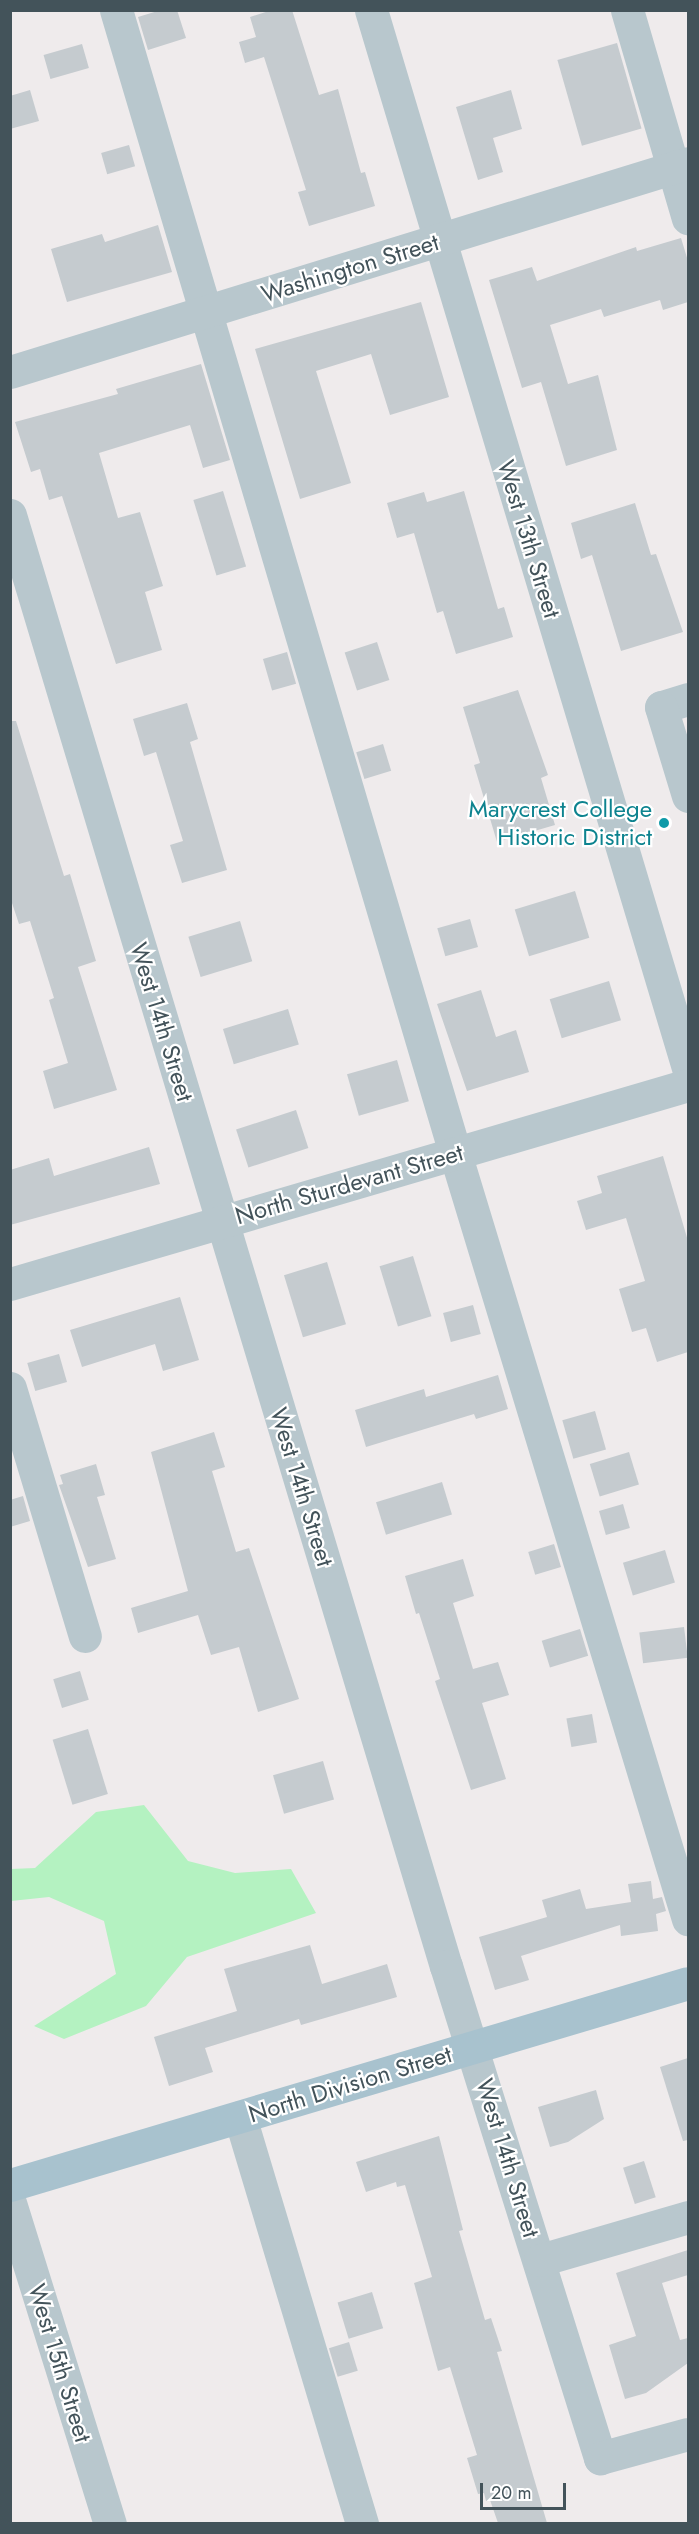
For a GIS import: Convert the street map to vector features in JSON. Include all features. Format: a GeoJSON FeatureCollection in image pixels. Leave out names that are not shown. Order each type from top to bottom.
{"type":"FeatureCollection","features":[{"type":"Feature","properties":{"kind":"main road","name":"North Division Street"},"geometry":{"type":"LineString","coordinates":[[10,2185],[688,1983]]}},
{"type":"Feature","properties":{"kind":"street"},"geometry":{"type":"LineString","coordinates":[[116,10],[455,1153],[688,1919]]}},
{"type":"Feature","properties":{"kind":"street","name":"West 13th Street"},"geometry":{"type":"LineString","coordinates":[[370,10],[688,1068]]}},
{"type":"Feature","properties":{"kind":"street"},"geometry":{"type":"LineString","coordinates":[[627,10],[681,166],[688,218]]}},
{"type":"Feature","properties":{"kind":"street","name":"Washington Street"},"geometry":{"type":"LineString","coordinates":[[10,372],[681,166]]}},
{"type":"Feature","properties":{"kind":"street","name":"West 14th Street"},"geometry":{"type":"LineString","coordinates":[[10,515],[222,1222],[600,2458],[688,2434]]}},
{"type":"Feature","properties":{"kind":"street"},"geometry":{"type":"LineString","coordinates":[[688,699],[661,707],[688,796]]}},
{"type":"Feature","properties":{"kind":"street","name":"North Sturdevant Street"},"geometry":{"type":"LineString","coordinates":[[10,1284],[688,1085]]}},
{"type":"Feature","properties":{"kind":"street"},"geometry":{"type":"LineString","coordinates":[[10,1388],[85,1636]]}},
{"type":"Feature","properties":{"kind":"street"},"geometry":{"type":"LineString","coordinates":[[240,2117],[362,2523]]}},
{"type":"Feature","properties":{"kind":"street","name":"West 15th Street"},"geometry":{"type":"LineString","coordinates":[[10,2203],[110,2523]]}},
{"type":"Feature","properties":{"kind":"street"},"geometry":{"type":"LineString","coordinates":[[540,2260],[688,2217]]}},
{"type":"Feature","properties":{"kind":"green space"},"geometry":{"type":"Polygon","coordinates":[[[144,1805],[188,1861],[235,1873],[291,1869],[316,1913],[187,1957],[146,2006],[64,2039],[34,2026],[116,1974],[104,1921],[49,1897],[11,1901],[11,1869],[35,1868],[96,1812],[144,1805]]]}},
{"type":"Feature","properties":{"kind":"building"},"geometry":{"type":"Polygon","coordinates":[[[161,10],[177,10],[186,38],[148,50],[138,17],[161,10]]]}},
{"type":"Feature","properties":{"kind":"building"},"geometry":{"type":"Polygon","coordinates":[[[272,10],[292,10],[319,95],[338,89],[361,173],[365,172],[375,206],[309,226],[298,192],[306,190],[264,57],[245,63],[239,42],[256,37],[250,17],[272,10]]]}},
{"type":"Feature","properties":{"kind":"building"},"geometry":{"type":"Polygon","coordinates":[[[617,43],[642,129],[582,146],[557,60],[617,43]]]}},
{"type":"Feature","properties":{"kind":"building"},"geometry":{"type":"Polygon","coordinates":[[[82,44],[89,68],[50,79],[44,55],[82,44]]]}},
{"type":"Feature","properties":{"kind":"building"},"geometry":{"type":"Polygon","coordinates":[[[30,90],[39,121],[10,129],[10,96],[30,90]]]}},
{"type":"Feature","properties":{"kind":"building"},"geometry":{"type":"Polygon","coordinates":[[[511,90],[522,129],[493,138],[503,172],[478,180],[456,107],[511,90]]]}},
{"type":"Feature","properties":{"kind":"building"},"geometry":{"type":"Polygon","coordinates":[[[129,145],[135,166],[107,174],[101,153],[129,145]]]}},
{"type":"Feature","properties":{"kind":"building"},"geometry":{"type":"Polygon","coordinates":[[[158,225],[172,272],[67,302],[51,249],[102,234],[105,242],[158,225]]]}},
{"type":"Feature","properties":{"kind":"building"},"geometry":{"type":"Polygon","coordinates":[[[681,238],[688,261],[688,302],[663,310],[660,300],[604,317],[601,309],[550,325],[568,384],[598,375],[617,450],[566,466],[541,382],[522,388],[489,280],[532,267],[537,281],[636,247],[637,251],[681,238]]]}},
{"type":"Feature","properties":{"kind":"building"},"geometry":{"type":"Polygon","coordinates":[[[421,302],[449,397],[390,415],[371,354],[316,371],[351,483],[300,499],[255,349],[421,302]]]}},
{"type":"Feature","properties":{"kind":"building"},"geometry":{"type":"Polygon","coordinates":[[[201,364],[230,460],[203,468],[190,425],[99,453],[118,518],[140,512],[163,586],[145,592],[162,650],[116,664],[62,496],[49,500],[40,469],[31,472],[15,422],[118,394],[116,389],[201,364]]]}},
{"type":"Feature","properties":{"kind":"building"},"geometry":{"type":"Polygon","coordinates":[[[223,491],[246,567],[216,576],[193,500],[223,491]]]}},
{"type":"Feature","properties":{"kind":"building"},"geometry":{"type":"Polygon","coordinates":[[[464,491],[498,609],[504,607],[513,637],[456,654],[443,611],[437,613],[414,533],[397,538],[387,503],[424,492],[427,502],[464,491]]]}},
{"type":"Feature","properties":{"kind":"building"},"geometry":{"type":"Polygon","coordinates":[[[635,503],[651,555],[656,554],[683,632],[621,651],[592,555],[581,559],[571,523],[635,503]]]}},
{"type":"Feature","properties":{"kind":"building"},"geometry":{"type":"Polygon","coordinates":[[[377,642],[389,680],[357,691],[345,653],[377,642]]]}},
{"type":"Feature","properties":{"kind":"building"},"geometry":{"type":"Polygon","coordinates":[[[287,652],[296,684],[272,691],[263,659],[287,652]]]}},
{"type":"Feature","properties":{"kind":"building"},"geometry":{"type":"Polygon","coordinates":[[[518,690],[548,775],[541,778],[555,825],[497,842],[474,765],[480,763],[463,707],[518,690]]]}},
{"type":"Feature","properties":{"kind":"building"},"geometry":{"type":"Polygon","coordinates":[[[187,703],[198,739],[190,742],[227,870],[182,883],[170,845],[183,841],[156,752],[144,756],[133,719],[187,703]]]}},
{"type":"Feature","properties":{"kind":"building"},"geometry":{"type":"Polygon","coordinates":[[[10,721],[16,721],[64,876],[70,874],[96,961],[78,967],[117,1090],[54,1109],[43,1071],[68,1063],[49,1000],[54,998],[30,921],[19,924],[10,897],[10,721]]]}},
{"type":"Feature","properties":{"kind":"building"},"geometry":{"type":"Polygon","coordinates":[[[383,744],[391,771],[364,779],[356,752],[383,744]]]}},
{"type":"Feature","properties":{"kind":"building"},"geometry":{"type":"Polygon","coordinates":[[[575,891],[589,938],[529,956],[515,909],[575,891]]]}},
{"type":"Feature","properties":{"kind":"building"},"geometry":{"type":"Polygon","coordinates":[[[470,919],[478,947],[445,956],[437,928],[470,919]]]}},
{"type":"Feature","properties":{"kind":"building"},"geometry":{"type":"Polygon","coordinates":[[[240,921],[252,961],[201,977],[188,937],[240,921]]]}},
{"type":"Feature","properties":{"kind":"building"},"geometry":{"type":"Polygon","coordinates":[[[609,981],[621,1020],[562,1038],[550,999],[609,981]]]}},
{"type":"Feature","properties":{"kind":"building"},"geometry":{"type":"Polygon","coordinates":[[[481,990],[496,1037],[516,1030],[529,1072],[467,1091],[437,1004],[481,990]]]}},
{"type":"Feature","properties":{"kind":"building"},"geometry":{"type":"Polygon","coordinates":[[[288,1009],[299,1044],[234,1064],[223,1029],[288,1009]]]}},
{"type":"Feature","properties":{"kind":"building"},"geometry":{"type":"Polygon","coordinates":[[[397,1060],[409,1101],[359,1116],[347,1074],[397,1060]]]}},
{"type":"Feature","properties":{"kind":"building"},"geometry":{"type":"Polygon","coordinates":[[[296,1110],[308,1148],[248,1168],[236,1129],[296,1110]]]}},
{"type":"Feature","properties":{"kind":"building"},"geometry":{"type":"Polygon","coordinates":[[[149,1147],[160,1184],[10,1225],[10,1170],[49,1158],[54,1176],[149,1147]]]}},
{"type":"Feature","properties":{"kind":"building"},"geometry":{"type":"Polygon","coordinates":[[[663,1156],[688,1241],[688,1352],[657,1362],[646,1328],[632,1332],[619,1289],[645,1281],[626,1218],[586,1230],[577,1201],[602,1193],[597,1176],[663,1156]]]}},
{"type":"Feature","properties":{"kind":"building"},"geometry":{"type":"Polygon","coordinates":[[[413,1256],[431,1316],[398,1326],[380,1266],[413,1256]]]}},
{"type":"Feature","properties":{"kind":"building"},"geometry":{"type":"Polygon","coordinates":[[[327,1262],[346,1324],[303,1337],[284,1275],[327,1262]]]}},
{"type":"Feature","properties":{"kind":"building"},"geometry":{"type":"Polygon","coordinates":[[[180,1297],[199,1360],[163,1371],[155,1344],[82,1367],[70,1330],[180,1297]]]}},
{"type":"Feature","properties":{"kind":"building"},"geometry":{"type":"Polygon","coordinates":[[[473,1305],[481,1334],[451,1342],[443,1313],[473,1305]]]}},
{"type":"Feature","properties":{"kind":"building"},"geometry":{"type":"Polygon","coordinates":[[[59,1354],[67,1382],[35,1391],[27,1363],[59,1354]]]}},
{"type":"Feature","properties":{"kind":"building"},"geometry":{"type":"Polygon","coordinates":[[[498,1375],[508,1409],[476,1419],[474,1414],[366,1447],[355,1410],[424,1389],[426,1397],[498,1375]]]}},
{"type":"Feature","properties":{"kind":"building"},"geometry":{"type":"Polygon","coordinates":[[[595,1411],[606,1449],[573,1459],[562,1420],[595,1411]]]}},
{"type":"Feature","properties":{"kind":"building"},"geometry":{"type":"Polygon","coordinates":[[[214,1432],[225,1467],[212,1471],[236,1552],[249,1548],[299,1699],[258,1712],[239,1647],[211,1655],[198,1615],[138,1633],[131,1608],[188,1591],[151,1452],[214,1432]]]}},
{"type":"Feature","properties":{"kind":"building"},"geometry":{"type":"Polygon","coordinates":[[[629,1452],[639,1485],[600,1497],[590,1464],[629,1452]]]}},
{"type":"Feature","properties":{"kind":"building"},"geometry":{"type":"Polygon","coordinates":[[[96,1464],[105,1495],[97,1497],[116,1559],[88,1567],[59,1485],[63,1484],[60,1475],[96,1464]]]}},
{"type":"Feature","properties":{"kind":"building"},"geometry":{"type":"Polygon","coordinates":[[[442,1482],[452,1515],[386,1535],[376,1502],[442,1482]]]}},
{"type":"Feature","properties":{"kind":"building"},"geometry":{"type":"Polygon","coordinates":[[[23,1496],[30,1521],[10,1527],[10,1500],[23,1496]]]}},
{"type":"Feature","properties":{"kind":"building"},"geometry":{"type":"Polygon","coordinates":[[[623,1504],[630,1528],[606,1535],[599,1511],[623,1504]]]}},
{"type":"Feature","properties":{"kind":"building"},"geometry":{"type":"Polygon","coordinates":[[[554,1544],[561,1567],[535,1575],[528,1552],[554,1544]]]}},
{"type":"Feature","properties":{"kind":"building"},"geometry":{"type":"Polygon","coordinates":[[[665,1550],[675,1583],[633,1595],[623,1563],[665,1550]]]}},
{"type":"Feature","properties":{"kind":"building"},"geometry":{"type":"Polygon","coordinates":[[[463,1559],[474,1596],[453,1603],[473,1669],[498,1662],[509,1695],[482,1703],[506,1779],[471,1790],[435,1681],[440,1679],[419,1613],[416,1614],[405,1576],[463,1559]]]}},
{"type":"Feature","properties":{"kind":"building"},"geometry":{"type":"Polygon","coordinates":[[[684,1627],[688,1658],[643,1663],[639,1632],[684,1627]]]}},
{"type":"Feature","properties":{"kind":"building"},"geometry":{"type":"Polygon","coordinates":[[[580,1629],[588,1656],[550,1667],[542,1641],[580,1629]]]}},
{"type":"Feature","properties":{"kind":"building"},"geometry":{"type":"Polygon","coordinates":[[[80,1671],[89,1700],[62,1708],[53,1679],[80,1671]]]}},
{"type":"Feature","properties":{"kind":"building"},"geometry":{"type":"Polygon","coordinates":[[[592,1714],[597,1743],[571,1747],[566,1719],[592,1714]]]}},
{"type":"Feature","properties":{"kind":"building"},"geometry":{"type":"Polygon","coordinates":[[[88,1729],[108,1794],[72,1805],[53,1740],[88,1729]]]}},
{"type":"Feature","properties":{"kind":"building"},"geometry":{"type":"Polygon","coordinates":[[[323,1761],[334,1799],[284,1814],[273,1775],[323,1761]]]}},
{"type":"Feature","properties":{"kind":"building"},"geometry":{"type":"Polygon","coordinates":[[[651,1881],[653,1899],[662,1897],[666,1911],[656,1914],[658,1931],[621,1936],[620,1925],[521,1956],[529,1980],[495,1990],[479,1937],[547,1917],[542,1900],[580,1889],[586,1909],[631,1902],[628,1884],[651,1881]]]}},
{"type":"Feature","properties":{"kind":"building"},"geometry":{"type":"Polygon","coordinates":[[[310,1945],[322,1984],[387,1964],[397,1997],[301,2025],[299,2019],[205,2048],[213,2072],[169,2086],[154,2037],[237,2011],[224,1969],[310,1945]]]}},
{"type":"Feature","properties":{"kind":"building"},"geometry":{"type":"Polygon","coordinates":[[[688,2058],[688,2140],[683,2141],[660,2067],[688,2058]]]}},
{"type":"Feature","properties":{"kind":"building"},"geometry":{"type":"Polygon","coordinates":[[[596,2090],[604,2119],[568,2142],[550,2147],[538,2107],[596,2090]]]}},
{"type":"Feature","properties":{"kind":"building"},"geometry":{"type":"Polygon","coordinates":[[[439,2136],[463,2230],[459,2231],[485,2320],[491,2318],[502,2351],[497,2352],[547,2523],[498,2523],[490,2500],[486,2501],[484,2493],[478,2494],[467,2458],[477,2455],[450,2367],[438,2371],[414,2283],[432,2277],[405,2185],[397,2187],[396,2182],[366,2192],[356,2162],[439,2136]]]}},
{"type":"Feature","properties":{"kind":"building"},"geometry":{"type":"Polygon","coordinates":[[[644,2161],[656,2197],[635,2204],[623,2168],[644,2161]]]}},
{"type":"Feature","properties":{"kind":"building"},"geometry":{"type":"Polygon","coordinates":[[[688,2250],[688,2275],[662,2283],[680,2340],[688,2338],[688,2363],[646,2393],[625,2399],[609,2345],[636,2336],[616,2273],[688,2250]]]}},
{"type":"Feature","properties":{"kind":"building"},"geometry":{"type":"Polygon","coordinates":[[[372,2292],[383,2328],[349,2339],[338,2303],[372,2292]]]}},
{"type":"Feature","properties":{"kind":"building"},"geometry":{"type":"Polygon","coordinates":[[[349,2342],[358,2371],[338,2377],[329,2348],[349,2342]]]}},
{"type":"Feature","properties":{"kind":"place","name":"Marycrest College Historic District"},"geometry":{"type":"Point","coordinates":[664,823]}}]}
